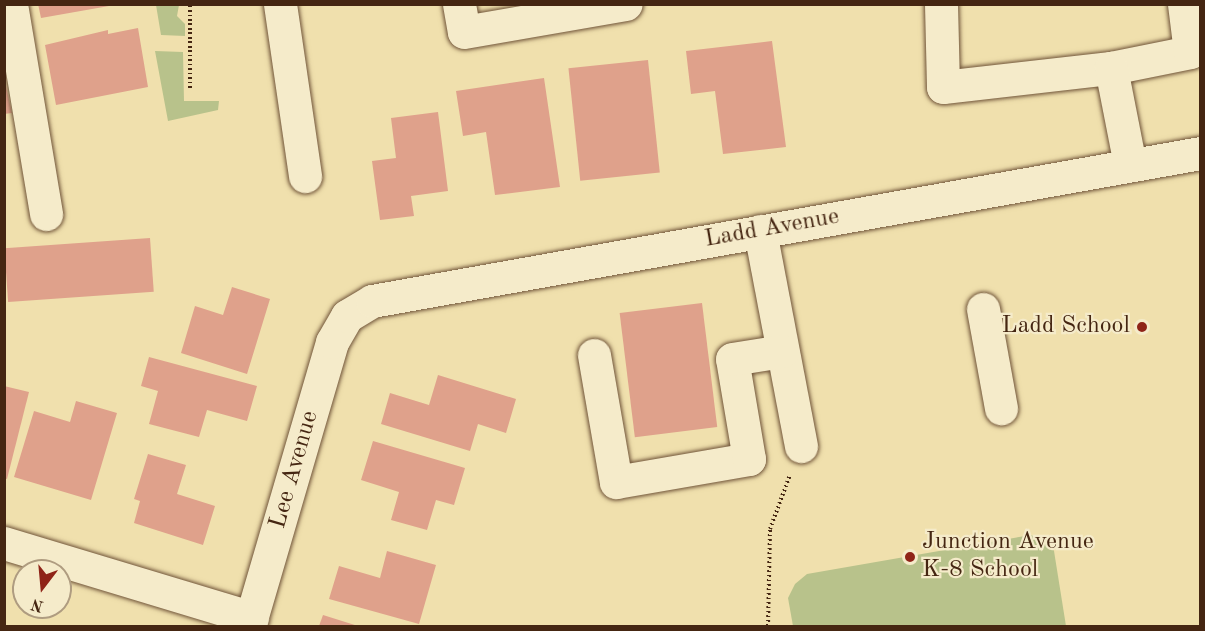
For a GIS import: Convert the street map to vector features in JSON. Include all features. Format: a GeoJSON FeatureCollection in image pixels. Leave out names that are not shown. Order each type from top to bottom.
{"type":"FeatureCollection","features":[{"type":"Feature","properties":{"kind":"street"},"geometry":{"type":"LineString","coordinates":[[11,4],[46,214]]}},
{"type":"Feature","properties":{"kind":"street"},"geometry":{"type":"LineString","coordinates":[[280,4],[305,176]]}},
{"type":"Feature","properties":{"kind":"street"},"geometry":{"type":"LineString","coordinates":[[459,4],[464,32],[626,4]]}},
{"type":"Feature","properties":{"kind":"street"},"geometry":{"type":"LineString","coordinates":[[941,4],[943,87],[1111,68],[1190,52],[1184,4]]}},
{"type":"Feature","properties":{"kind":"street"},"geometry":{"type":"LineString","coordinates":[[1111,68],[1130,165]]}},
{"type":"Feature","properties":{"kind":"street","name":"Ladd Avenue"},"geometry":{"type":"LineString","coordinates":[[347,316],[372,301],[1200,153]]}},
{"type":"Feature","properties":{"kind":"street"},"geometry":{"type":"LineString","coordinates":[[760,231],[801,446]]}},
{"type":"Feature","properties":{"kind":"street"},"geometry":{"type":"LineString","coordinates":[[983,309],[1000,408]]}},
{"type":"Feature","properties":{"kind":"street","name":"Lee Avenue"},"geometry":{"type":"LineString","coordinates":[[251,622],[332,342],[347,316]]}},
{"type":"Feature","properties":{"kind":"street"},"geometry":{"type":"LineString","coordinates":[[594,355],[616,482],[749,459],[732,359],[782,351]]}},
{"type":"Feature","properties":{"kind":"street"},"geometry":{"type":"LineString","coordinates":[[4,543],[251,622]]}},
{"type":"Feature","properties":{"kind":"path"},"geometry":{"type":"LineString","coordinates":[[189,88],[190,4]]}},
{"type":"Feature","properties":{"kind":"path"},"geometry":{"type":"LineString","coordinates":[[768,627],[770,529],[801,446]]}},
{"type":"Feature","properties":{"kind":"green space"},"geometry":{"type":"Polygon","coordinates":[[[156,5],[179,5],[177,16],[185,24],[185,36],[161,35],[156,5]]]}},
{"type":"Feature","properties":{"kind":"green space"},"geometry":{"type":"Polygon","coordinates":[[[155,51],[183,52],[184,101],[219,101],[218,110],[168,121],[155,51]]]}},
{"type":"Feature","properties":{"kind":"green space"},"geometry":{"type":"Polygon","coordinates":[[[1031,535],[1045,540],[1054,551],[1066,626],[793,626],[788,598],[795,584],[807,574],[1031,535]]]}},
{"type":"Feature","properties":{"kind":"building"},"geometry":{"type":"Polygon","coordinates":[[[38,4],[109,4],[109,6],[41,18],[38,4]]]}},
{"type":"Feature","properties":{"kind":"building"},"geometry":{"type":"Polygon","coordinates":[[[138,28],[148,87],[56,105],[45,45],[108,30],[108,34],[138,28]]]}},
{"type":"Feature","properties":{"kind":"building"},"geometry":{"type":"Polygon","coordinates":[[[772,41],[786,147],[723,154],[715,91],[691,94],[686,51],[772,41]]]}},
{"type":"Feature","properties":{"kind":"building"},"geometry":{"type":"Polygon","coordinates":[[[648,60],[660,172],[580,181],[568,68],[648,60]]]}},
{"type":"Feature","properties":{"kind":"building"},"geometry":{"type":"Polygon","coordinates":[[[4,77],[12,113],[4,114],[4,77]]]}},
{"type":"Feature","properties":{"kind":"building"},"geometry":{"type":"Polygon","coordinates":[[[544,78],[560,187],[495,195],[486,132],[463,136],[456,91],[544,78]]]}},
{"type":"Feature","properties":{"kind":"building"},"geometry":{"type":"Polygon","coordinates":[[[438,112],[448,191],[411,196],[414,216],[380,220],[372,161],[396,158],[391,118],[438,112]]]}},
{"type":"Feature","properties":{"kind":"building"},"geometry":{"type":"Polygon","coordinates":[[[150,238],[154,292],[8,302],[4,248],[150,238]]]}},
{"type":"Feature","properties":{"kind":"building"},"geometry":{"type":"Polygon","coordinates":[[[232,287],[270,299],[247,374],[181,353],[195,306],[223,315],[232,287]]]}},
{"type":"Feature","properties":{"kind":"building"},"geometry":{"type":"Polygon","coordinates":[[[702,303],[717,427],[635,437],[620,313],[702,303]]]}},
{"type":"Feature","properties":{"kind":"building"},"geometry":{"type":"Polygon","coordinates":[[[149,357],[257,386],[247,421],[207,410],[199,437],[149,424],[158,391],[141,386],[149,357]]]}},
{"type":"Feature","properties":{"kind":"building"},"geometry":{"type":"Polygon","coordinates":[[[438,375],[516,399],[506,433],[478,424],[470,451],[381,424],[390,393],[429,405],[438,375]]]}},
{"type":"Feature","properties":{"kind":"building"},"geometry":{"type":"Polygon","coordinates":[[[4,386],[29,392],[7,479],[4,478],[4,386]]]}},
{"type":"Feature","properties":{"kind":"building"},"geometry":{"type":"Polygon","coordinates":[[[76,401],[117,413],[91,500],[14,477],[34,411],[70,422],[76,401]]]}},
{"type":"Feature","properties":{"kind":"building"},"geometry":{"type":"Polygon","coordinates":[[[373,441],[465,468],[454,505],[436,500],[427,530],[391,520],[399,492],[361,480],[373,441]]]}},
{"type":"Feature","properties":{"kind":"building"},"geometry":{"type":"Polygon","coordinates":[[[148,454],[186,465],[177,494],[215,506],[203,545],[134,523],[140,501],[134,499],[148,454]]]}},
{"type":"Feature","properties":{"kind":"building"},"geometry":{"type":"Polygon","coordinates":[[[387,551],[436,565],[419,624],[329,599],[339,566],[380,578],[387,551]]]}},
{"type":"Feature","properties":{"kind":"building"},"geometry":{"type":"Polygon","coordinates":[[[323,615],[358,626],[319,626],[323,615]]]}},
{"type":"Feature","properties":{"kind":"place","name":"Ladd School"},"geometry":{"type":"Point","coordinates":[1142,327]}},
{"type":"Feature","properties":{"kind":"place","name":"Junction Avenue K-8 School"},"geometry":{"type":"Point","coordinates":[910,557]}}]}
